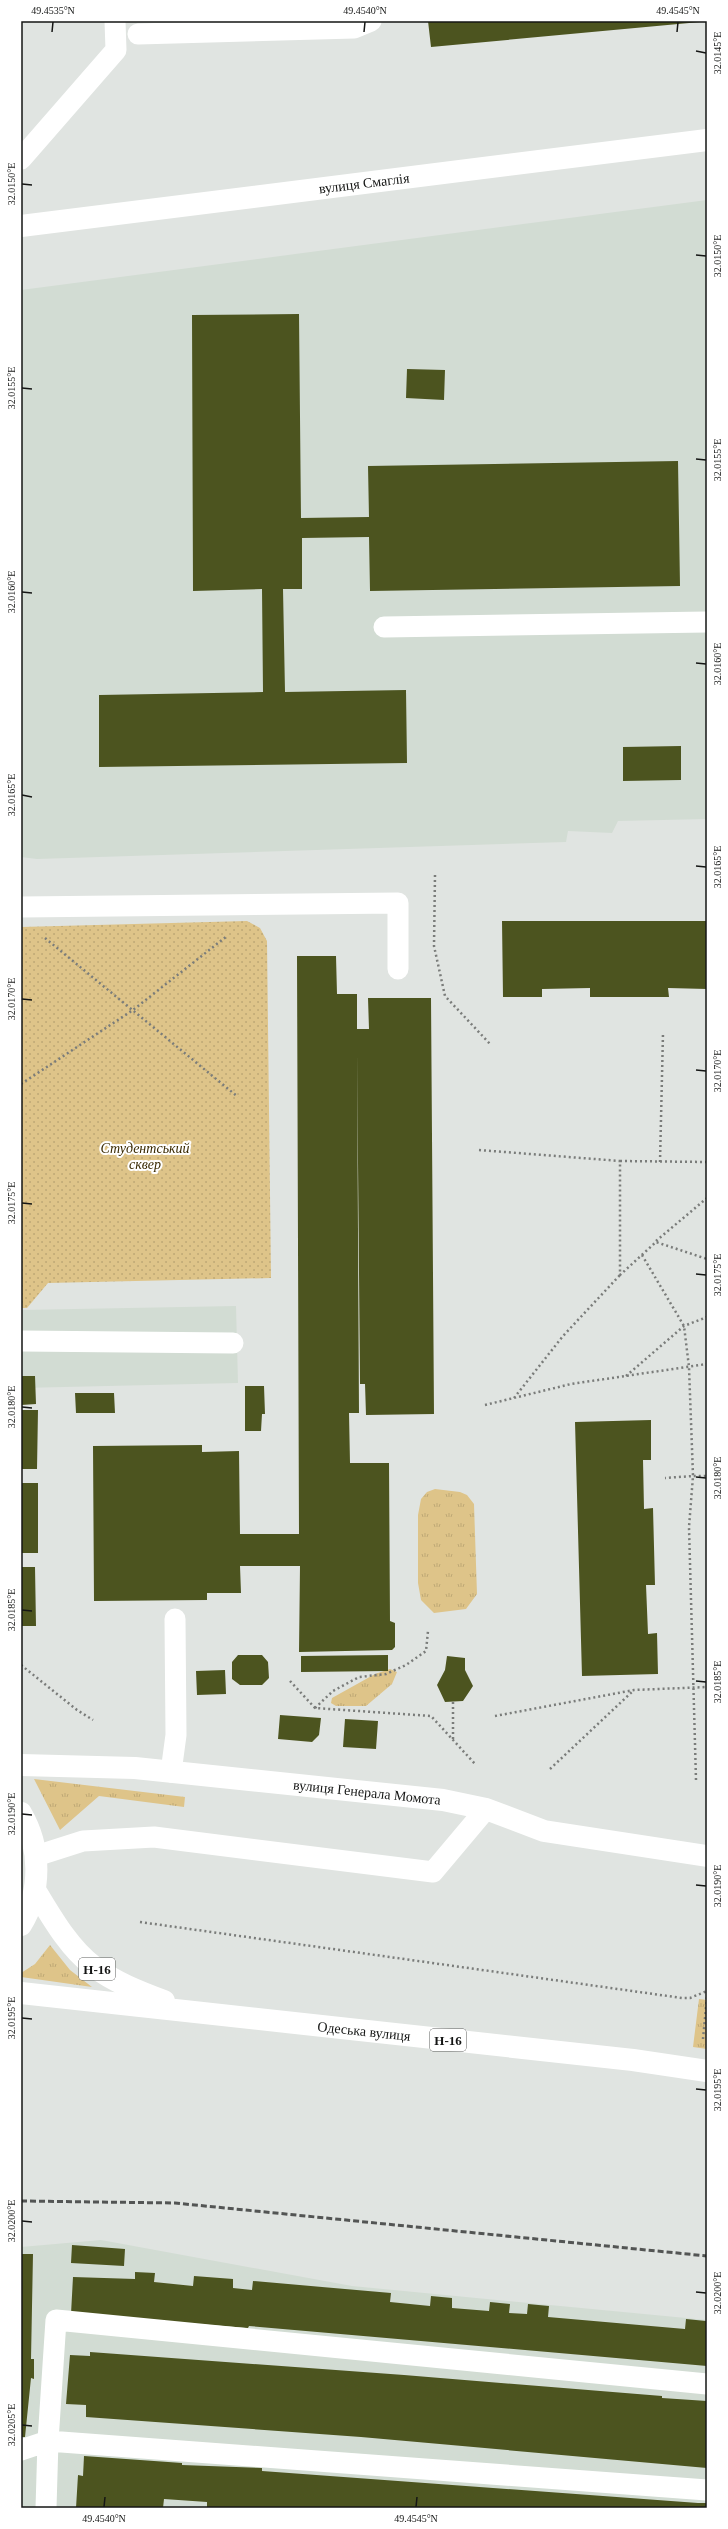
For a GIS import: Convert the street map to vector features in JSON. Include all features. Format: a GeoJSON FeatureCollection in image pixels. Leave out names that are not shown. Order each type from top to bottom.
{"type":"FeatureCollection","features":[{"type":"Feature","properties":{"kind":"street","name":"вулиця Смаглія"},"geometry":{"type":"LineString","coordinates":[[21,226],[707,140]]}},
{"type":"Feature","properties":{"kind":"street","name":"вулиця Генерала Момота"},"geometry":{"type":"LineString","coordinates":[[21,1765],[171,1772],[410,1796],[486,1809],[544,1831],[707,1856]]}},
{"type":"Feature","properties":{"kind":"street"},"geometry":{"type":"LineString","coordinates":[[21,1812],[32,1838],[36,1856],[35,1890],[31,1906],[21,1925]]}},
{"type":"Feature","properties":{"kind":"street","name":"Одеська вулиця"},"geometry":{"type":"LineString","coordinates":[[35,1890],[62,1932],[91,1965],[110,1978],[188,2010]]}},
{"type":"Feature","properties":{"kind":"street","name":"Одеська вулиця"},"geometry":{"type":"LineString","coordinates":[[21,1993],[188,2010],[633,2060],[707,2071]]}},
{"type":"Feature","properties":{"kind":"lane"},"geometry":{"type":"LineString","coordinates":[[116,21],[116,50]]}},
{"type":"Feature","properties":{"kind":"lane"},"geometry":{"type":"LineString","coordinates":[[21,159],[116,50],[155,21]]}},
{"type":"Feature","properties":{"kind":"lane"},"geometry":{"type":"LineString","coordinates":[[138,34],[354,28],[370,21]]}},
{"type":"Feature","properties":{"kind":"lane"},"geometry":{"type":"LineString","coordinates":[[384,626],[707,622]]}},
{"type":"Feature","properties":{"kind":"lane"},"geometry":{"type":"LineString","coordinates":[[21,907],[398,903],[398,969]]}},
{"type":"Feature","properties":{"kind":"lane"},"geometry":{"type":"LineString","coordinates":[[21,1341],[233,1343]]}},
{"type":"Feature","properties":{"kind":"lane"},"geometry":{"type":"LineString","coordinates":[[171,1772],[176,1735],[175,1619]]}},
{"type":"Feature","properties":{"kind":"lane"},"geometry":{"type":"LineString","coordinates":[[36,1856],[83,1841],[154,1837],[433,1872],[486,1809]]}},
{"type":"Feature","properties":{"kind":"lane"},"geometry":{"type":"LineString","coordinates":[[46,2508],[48,2441],[56,2320],[707,2384]]}},
{"type":"Feature","properties":{"kind":"lane"},"geometry":{"type":"LineString","coordinates":[[21,2450],[48,2441],[707,2490]]}},
{"type":"Feature","properties":{"kind":"path"},"geometry":{"type":"LineString","coordinates":[[436,875],[434,946],[445,996],[491,1045]]}},
{"type":"Feature","properties":{"kind":"path"},"geometry":{"type":"LineString","coordinates":[[21,1084],[132,1010],[231,933]]}},
{"type":"Feature","properties":{"kind":"path"},"geometry":{"type":"LineString","coordinates":[[42,936],[238,1097]]}},
{"type":"Feature","properties":{"kind":"path"},"geometry":{"type":"LineString","coordinates":[[660,1162],[662,1034]]}},
{"type":"Feature","properties":{"kind":"path"},"geometry":{"type":"LineString","coordinates":[[479,1150],[620,1161],[707,1162]]}},
{"type":"Feature","properties":{"kind":"path"},"geometry":{"type":"LineString","coordinates":[[620,1161],[620,1275]]}},
{"type":"Feature","properties":{"kind":"path"},"geometry":{"type":"LineString","coordinates":[[514,1398],[563,1336],[620,1275],[707,1198]]}},
{"type":"Feature","properties":{"kind":"path"},"geometry":{"type":"LineString","coordinates":[[656,1242],[707,1259]]}},
{"type":"Feature","properties":{"kind":"path"},"geometry":{"type":"LineString","coordinates":[[642,1255],[684,1326],[689,1367],[693,1476],[689,1527],[696,1780]]}},
{"type":"Feature","properties":{"kind":"path"},"geometry":{"type":"LineString","coordinates":[[626,1376],[684,1326],[707,1316]]}},
{"type":"Feature","properties":{"kind":"path"},"geometry":{"type":"LineString","coordinates":[[485,1405],[571,1384],[707,1364]]}},
{"type":"Feature","properties":{"kind":"path"},"geometry":{"type":"LineString","coordinates":[[665,1478],[707,1476]]}},
{"type":"Feature","properties":{"kind":"path"},"geometry":{"type":"LineString","coordinates":[[315,1708],[333,1691],[359,1678],[386,1674],[406,1665],[426,1651],[428,1631]]}},
{"type":"Feature","properties":{"kind":"path"},"geometry":{"type":"LineString","coordinates":[[21,1665],[77,1710],[93,1720]]}},
{"type":"Feature","properties":{"kind":"path"},"geometry":{"type":"LineString","coordinates":[[290,1681],[315,1708],[431,1716],[476,1765]]}},
{"type":"Feature","properties":{"kind":"path"},"geometry":{"type":"LineString","coordinates":[[495,1716],[634,1690],[707,1687]]}},
{"type":"Feature","properties":{"kind":"path"},"geometry":{"type":"LineString","coordinates":[[550,1769],[634,1690]]}},
{"type":"Feature","properties":{"kind":"path"},"geometry":{"type":"LineString","coordinates":[[453,1702],[453,1740]]}},
{"type":"Feature","properties":{"kind":"path"},"geometry":{"type":"LineString","coordinates":[[140,1922],[682,1998],[690,1998],[707,1991]]}},
{"type":"Feature","properties":{"kind":"path"},"geometry":{"type":"LineString","coordinates":[[707,1997],[702,2039],[707,2040]]}},
{"type":"Feature","properties":{"kind":"shaded area"},"geometry":{"type":"Polygon","coordinates":[[[707,200],[707,819],[618,821],[612,833],[568,831],[566,842],[37,859],[21,857],[21,290],[707,200]]]}},
{"type":"Feature","properties":{"kind":"shaded area"},"geometry":{"type":"Polygon","coordinates":[[[236,1306],[238,1383],[21,1388],[21,1310],[236,1306]]]}},
{"type":"Feature","properties":{"kind":"shaded area"},"geometry":{"type":"Polygon","coordinates":[[[101,2240],[352,2286],[707,2320],[707,2508],[21,2508],[21,2247],[101,2240]]]}},
{"type":"Feature","properties":{"kind":"green space","name":"Студентський сквер"},"geometry":{"type":"Polygon","coordinates":[[[247,921],[260,928],[267,941],[271,1278],[48,1283],[27,1308],[21,1308],[21,927],[247,921]]]}},
{"type":"Feature","properties":{"kind":"green space"},"geometry":{"type":"Polygon","coordinates":[[[435,1489],[460,1492],[467,1495],[474,1504],[477,1594],[466,1609],[434,1613],[421,1600],[418,1583],[418,1515],[421,1499],[427,1492],[435,1489]]]}},
{"type":"Feature","properties":{"kind":"green space"},"geometry":{"type":"Polygon","coordinates":[[[390,1669],[397,1672],[392,1684],[366,1706],[336,1706],[331,1703],[332,1698],[375,1674],[390,1669]]]}},
{"type":"Feature","properties":{"kind":"green space"},"geometry":{"type":"Polygon","coordinates":[[[34,1779],[185,1797],[184,1807],[99,1796],[60,1830],[34,1779]]]}},
{"type":"Feature","properties":{"kind":"green space"},"geometry":{"type":"Polygon","coordinates":[[[50,1945],[70,1970],[92,1987],[21,1977],[21,1973],[35,1964],[50,1945]]]}},
{"type":"Feature","properties":{"kind":"green space"},"geometry":{"type":"Polygon","coordinates":[[[699,1999],[707,2000],[707,2049],[693,2047],[699,1999]]]}},
{"type":"Feature","properties":{"kind":"building"},"geometry":{"type":"Polygon","coordinates":[[[428,21],[700,21],[700,22],[431,47],[428,21]]]}},
{"type":"Feature","properties":{"kind":"building"},"geometry":{"type":"Polygon","coordinates":[[[299,314],[301,518],[369,517],[368,466],[678,461],[680,586],[370,591],[369,537],[302,538],[302,589],[283,589],[285,692],[406,690],[407,763],[99,767],[99,695],[263,692],[262,589],[193,591],[192,315],[299,314]]]}},
{"type":"Feature","properties":{"kind":"building"},"geometry":{"type":"Polygon","coordinates":[[[407,369],[445,370],[444,400],[406,398],[407,369]]]}},
{"type":"Feature","properties":{"kind":"building"},"geometry":{"type":"Polygon","coordinates":[[[681,746],[681,780],[623,781],[623,747],[681,746]]]}},
{"type":"Feature","properties":{"kind":"building"},"geometry":{"type":"Polygon","coordinates":[[[502,921],[707,921],[707,989],[668,988],[669,997],[590,997],[590,988],[542,989],[542,997],[503,997],[502,921]]]}},
{"type":"Feature","properties":{"kind":"building"},"geometry":{"type":"Polygon","coordinates":[[[297,956],[336,956],[337,994],[357,994],[357,1029],[369,1029],[368,998],[431,998],[434,1414],[366,1415],[365,1384],[360,1384],[357,1052],[359,1413],[349,1413],[350,1463],[389,1463],[390,1621],[395,1623],[395,1647],[392,1650],[299,1652],[300,1566],[240,1566],[241,1593],[207,1593],[207,1600],[94,1601],[93,1446],[202,1445],[202,1452],[239,1451],[240,1534],[299,1534],[297,956]]]}},
{"type":"Feature","properties":{"kind":"building"},"geometry":{"type":"Polygon","coordinates":[[[21,1376],[35,1376],[36,1404],[21,1405],[21,1376]]]}},
{"type":"Feature","properties":{"kind":"building"},"geometry":{"type":"Polygon","coordinates":[[[245,1386],[264,1386],[265,1414],[262,1414],[261,1431],[245,1431],[245,1386]]]}},
{"type":"Feature","properties":{"kind":"building"},"geometry":{"type":"Polygon","coordinates":[[[75,1393],[114,1393],[115,1413],[76,1413],[75,1393]]]}},
{"type":"Feature","properties":{"kind":"building"},"geometry":{"type":"Polygon","coordinates":[[[21,1410],[38,1410],[37,1469],[21,1469],[21,1410]]]}},
{"type":"Feature","properties":{"kind":"building"},"geometry":{"type":"Polygon","coordinates":[[[651,1420],[651,1460],[643,1460],[644,1509],[653,1508],[655,1585],[646,1585],[648,1634],[657,1633],[658,1674],[582,1676],[575,1422],[651,1420]]]}},
{"type":"Feature","properties":{"kind":"building"},"geometry":{"type":"Polygon","coordinates":[[[21,1483],[38,1483],[38,1553],[21,1553],[21,1483]]]}},
{"type":"Feature","properties":{"kind":"building"},"geometry":{"type":"Polygon","coordinates":[[[21,1567],[35,1567],[36,1626],[21,1626],[21,1567]]]}},
{"type":"Feature","properties":{"kind":"building"},"geometry":{"type":"Polygon","coordinates":[[[238,1655],[262,1655],[268,1662],[269,1678],[262,1685],[240,1685],[232,1679],[232,1662],[238,1655]]]}},
{"type":"Feature","properties":{"kind":"building"},"geometry":{"type":"Polygon","coordinates":[[[388,1655],[388,1671],[301,1672],[301,1656],[388,1655]]]}},
{"type":"Feature","properties":{"kind":"building"},"geometry":{"type":"Polygon","coordinates":[[[447,1656],[465,1658],[465,1670],[473,1686],[463,1701],[445,1702],[437,1685],[445,1670],[447,1656]]]}},
{"type":"Feature","properties":{"kind":"building"},"geometry":{"type":"Polygon","coordinates":[[[225,1670],[226,1694],[197,1695],[196,1671],[225,1670]]]}},
{"type":"Feature","properties":{"kind":"building"},"geometry":{"type":"Polygon","coordinates":[[[280,1715],[321,1718],[319,1735],[312,1742],[278,1739],[280,1715]]]}},
{"type":"Feature","properties":{"kind":"building"},"geometry":{"type":"Polygon","coordinates":[[[345,1719],[378,1721],[376,1749],[343,1747],[345,1719]]]}},
{"type":"Feature","properties":{"kind":"building"},"geometry":{"type":"Polygon","coordinates":[[[72,2245],[125,2249],[124,2266],[71,2263],[72,2245]]]}},
{"type":"Feature","properties":{"kind":"building"},"geometry":{"type":"Polygon","coordinates":[[[21,2254],[33,2254],[31,2359],[34,2359],[34,2379],[31,2378],[25,2437],[21,2437],[21,2254]]]}},
{"type":"Feature","properties":{"kind":"building"},"geometry":{"type":"Polygon","coordinates":[[[135,2272],[155,2273],[154,2282],[193,2286],[194,2276],[233,2279],[233,2288],[252,2290],[253,2281],[391,2293],[390,2302],[430,2306],[431,2296],[452,2298],[452,2308],[489,2311],[490,2302],[510,2304],[509,2313],[527,2314],[528,2304],[549,2306],[548,2317],[685,2329],[686,2319],[706,2321],[707,2366],[249,2326],[248,2328],[71,2314],[73,2277],[135,2279],[135,2272]]]}},
{"type":"Feature","properties":{"kind":"building"},"geometry":{"type":"Polygon","coordinates":[[[90,2352],[404,2375],[707,2401],[707,2468],[361,2437],[86,2417],[86,2405],[66,2404],[70,2355],[90,2356],[90,2352]]]}},
{"type":"Feature","properties":{"kind":"building"},"geometry":{"type":"Polygon","coordinates":[[[84,2456],[182,2463],[182,2465],[262,2468],[262,2471],[707,2503],[707,2508],[207,2508],[207,2502],[164,2499],[163,2508],[76,2508],[78,2475],[83,2476],[84,2456]]]}},
{"type":"Feature","properties":{"kind":"railway"},"geometry":{"type":"LineString","coordinates":[[21,2201],[175,2203],[707,2256]]}}]}
